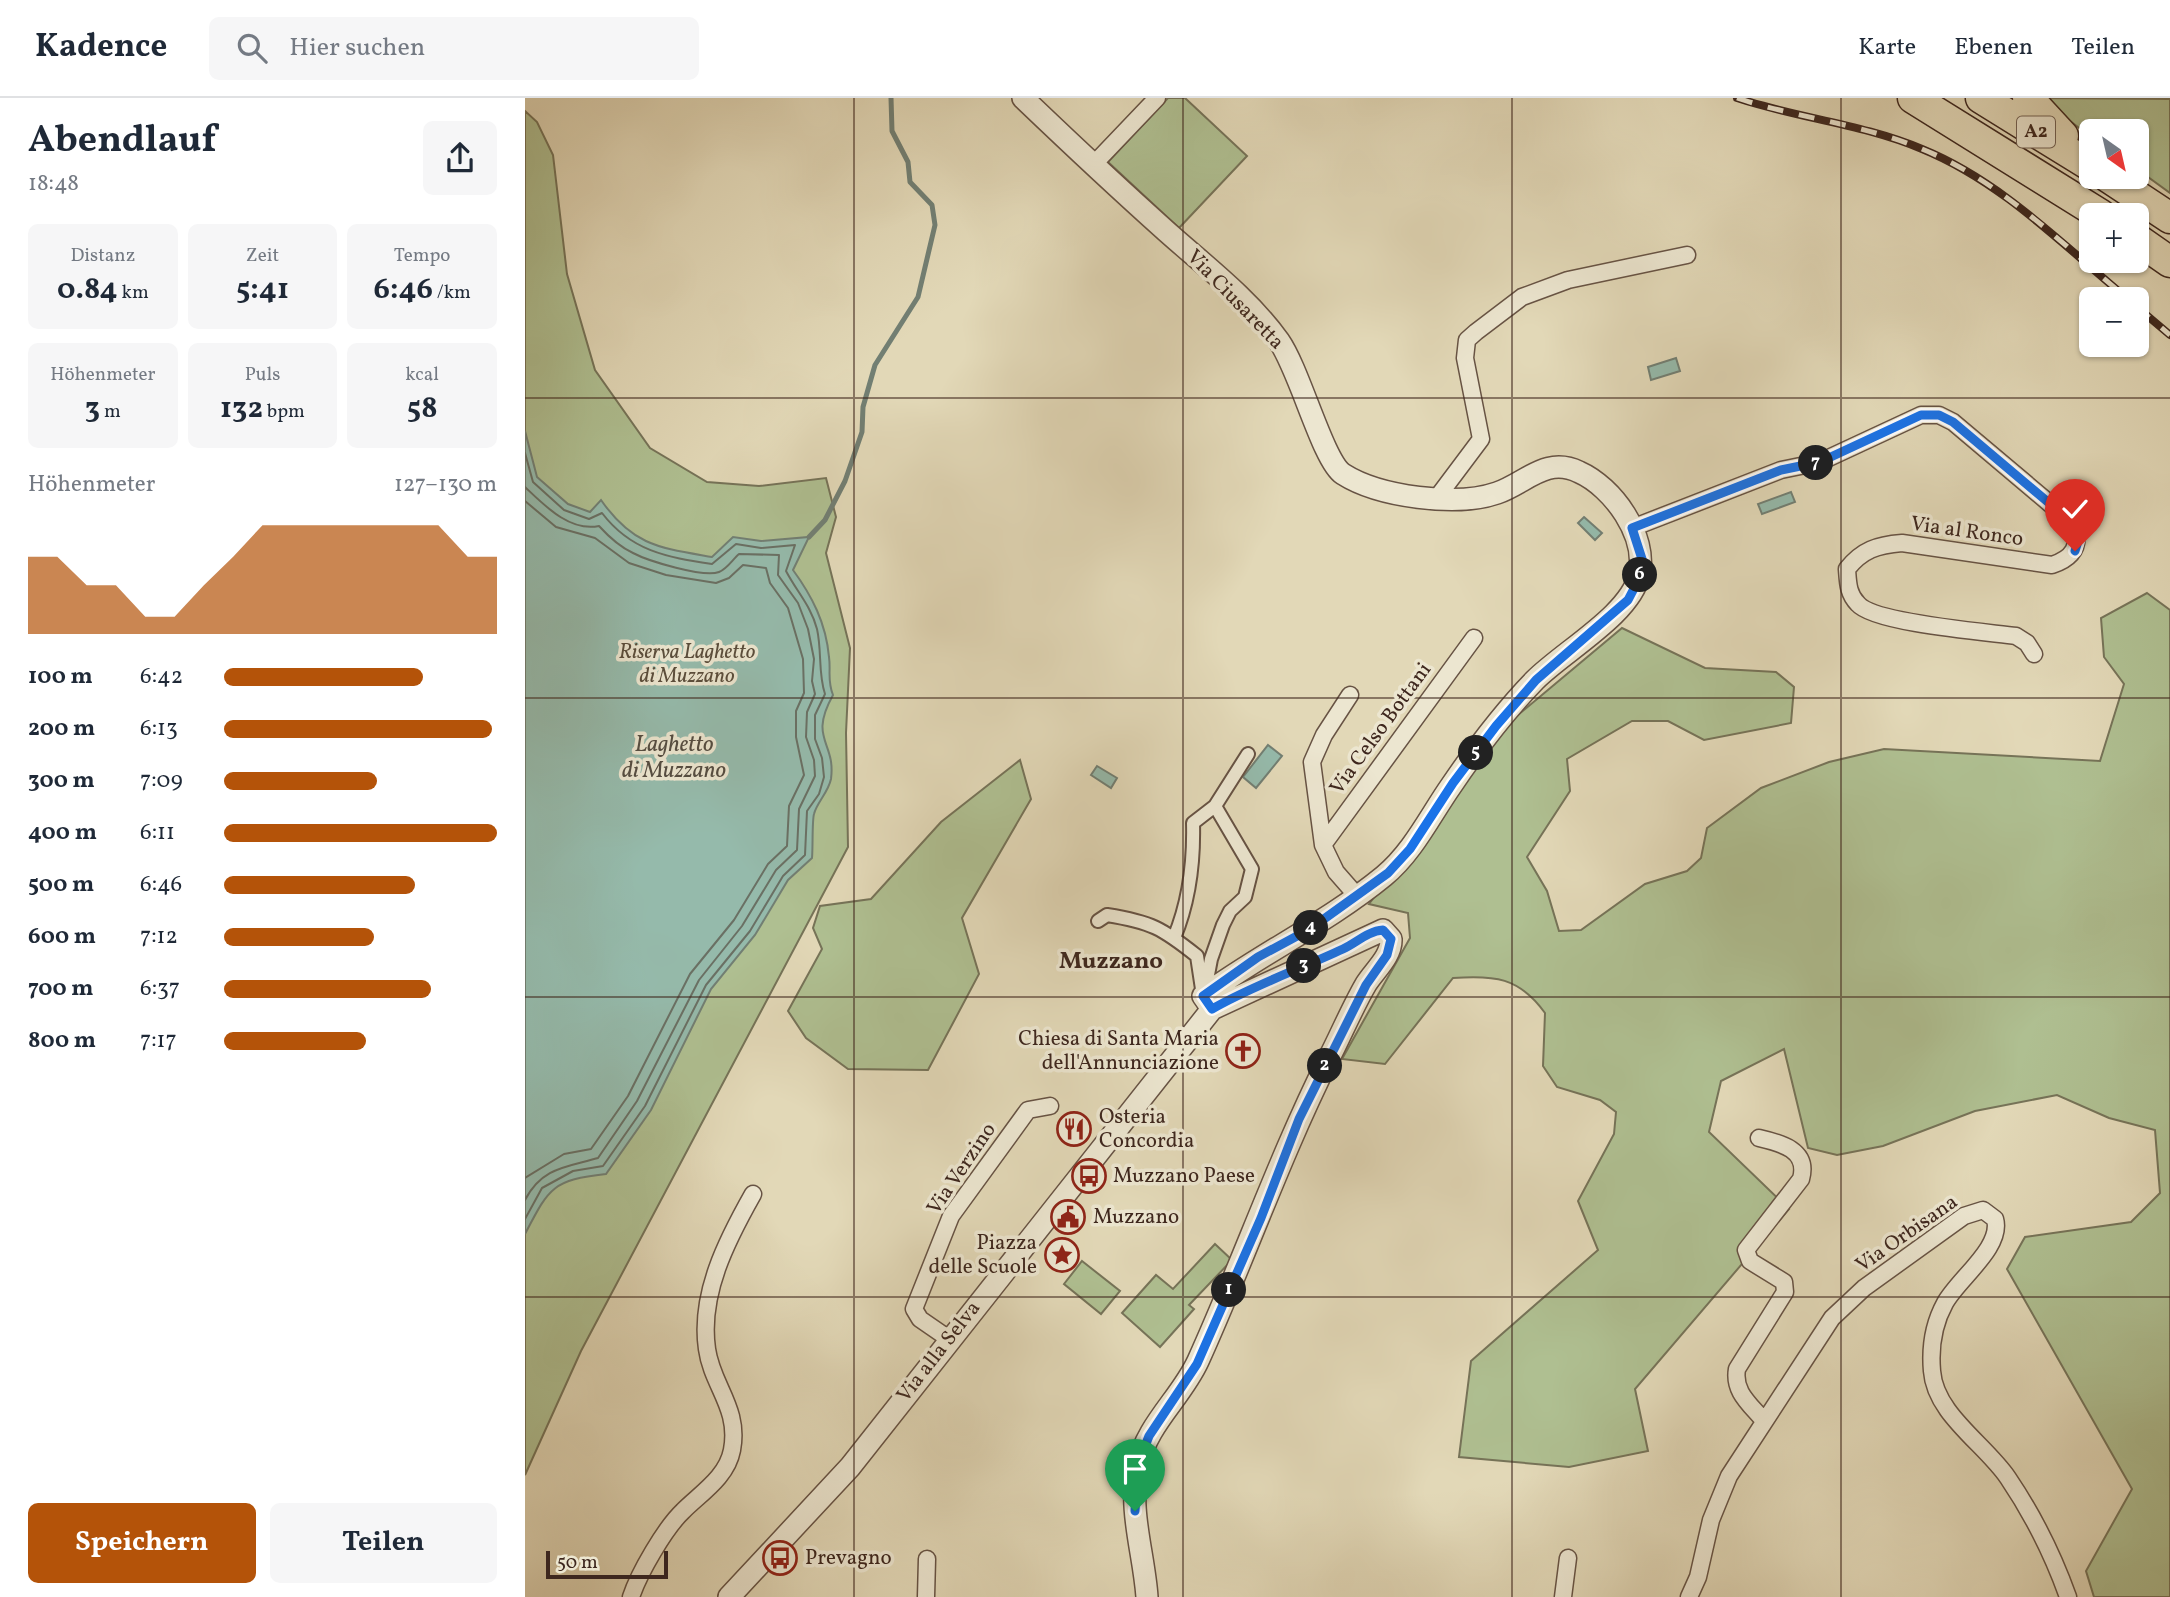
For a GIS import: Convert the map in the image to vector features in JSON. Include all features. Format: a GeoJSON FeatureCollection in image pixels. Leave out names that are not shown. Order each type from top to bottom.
{"type":"FeatureCollection","features":[{"type":"Feature","properties":{"kind":"highway","name":"A2"},"geometry":{"type":"LineString","coordinates":[[1893,98],[1968,131]]}},
{"type":"Feature","properties":{"kind":"highway","name":"A2"},"geometry":{"type":"LineString","coordinates":[[1913,98],[2082,203]]}},
{"type":"Feature","properties":{"kind":"highway","name":"A2"},"geometry":{"type":"LineString","coordinates":[[1981,98],[2079,158]]}},
{"type":"Feature","properties":{"kind":"highway","name":"A2"},"geometry":{"type":"LineString","coordinates":[[2028,98],[2079,152]]}},
{"type":"Feature","properties":{"kind":"highway"},"geometry":{"type":"LineString","coordinates":[[2126,189],[2170,218]]}},
{"type":"Feature","properties":{"kind":"highway"},"geometry":{"type":"LineString","coordinates":[[2149,247],[2170,262]]}},
{"type":"Feature","properties":{"kind":"street","name":"Via Ciusaretta"},"geometry":{"type":"LineString","coordinates":[[1023,98],[1202,263],[1277,339],[1292,362],[1329,459],[1341,473],[1402,494],[1436,499],[1469,499],[1498,493],[1539,470],[1562,466],[1579,471],[1603,488],[1632,528],[1642,559],[1639,579],[1628,600],[1536,680],[1460,774],[1410,849],[1388,873],[1310,929],[1258,957],[1208,1003]]}},
{"type":"Feature","properties":{"kind":"street"},"geometry":{"type":"LineString","coordinates":[[1094,164],[1157,98]]}},
{"type":"Feature","properties":{"kind":"street"},"geometry":{"type":"LineString","coordinates":[[1436,499],[1481,439],[1465,358],[1468,340],[1476,332],[1522,297],[1568,280],[1687,256]]}},
{"type":"Feature","properties":{"kind":"street","name":"Via al Ronco"},"geometry":{"type":"LineString","coordinates":[[1632,528],[1781,470],[1820,462],[1921,415],[1939,415],[1953,422],[2074,524],[2079,538],[2075,551],[2064,561],[2052,565],[1902,543],[1883,545],[1860,553],[1847,569],[1849,590],[1859,606],[1881,617],[2016,636],[2027,643],[2034,654]]}},
{"type":"Feature","properties":{"kind":"street","name":"Via Celso Bottani"},"geometry":{"type":"LineString","coordinates":[[1323,845],[1474,638]]}},
{"type":"Feature","properties":{"kind":"street","name":"Via Celso Bottani"},"geometry":{"type":"LineString","coordinates":[[1350,695],[1324,735],[1311,762],[1323,845],[1336,872],[1357,896]]}},
{"type":"Feature","properties":{"kind":"street"},"geometry":{"type":"LineString","coordinates":[[1174,938],[1185,911],[1188,880],[1194,858],[1193,823],[1215,806],[1248,754]]}},
{"type":"Feature","properties":{"kind":"street"},"geometry":{"type":"LineString","coordinates":[[1208,1003],[1211,959],[1230,911],[1245,897],[1252,869],[1215,806]]}},
{"type":"Feature","properties":{"kind":"street"},"geometry":{"type":"LineString","coordinates":[[1098,921],[1107,915],[1139,920],[1162,928],[1197,956],[1208,1003]]}},
{"type":"Feature","properties":{"kind":"street"},"geometry":{"type":"LineString","coordinates":[[1147,1597],[1135,1502],[1142,1451],[1159,1419],[1197,1364],[1261,1218],[1299,1119],[1366,985],[1387,955],[1391,939],[1383,930],[1375,931],[1344,949],[1235,996],[1208,1003]]}},
{"type":"Feature","properties":{"kind":"street","name":"Via alla Selva"},"geometry":{"type":"LineString","coordinates":[[729,1597],[850,1467],[1186,1039],[1208,1003]]}},
{"type":"Feature","properties":{"kind":"street","name":"Via Verzino"},"geometry":{"type":"LineString","coordinates":[[949,1339],[920,1320],[914,1309],[946,1227],[1028,1110],[1050,1105]]}},
{"type":"Feature","properties":{"kind":"street"},"geometry":{"type":"LineString","coordinates":[[1759,1138],[1782,1143],[1799,1155],[1804,1168],[1801,1178],[1746,1250],[1750,1261],[1784,1282],[1785,1292],[1737,1370],[1735,1381],[1738,1391],[1764,1421]]}},
{"type":"Feature","properties":{"kind":"street"},"geometry":{"type":"LineString","coordinates":[[631,1597],[681,1512],[711,1489],[732,1452],[734,1420],[707,1350],[708,1301],[725,1245],[753,1194]]}},
{"type":"Feature","properties":{"kind":"street","name":"Via Orbisana"},"geometry":{"type":"LineString","coordinates":[[1689,1597],[1698,1577],[1711,1520],[1722,1490],[1832,1318],[1864,1288],[1963,1216],[1983,1210],[1989,1213],[1997,1227],[1995,1237],[1945,1302],[1937,1321],[1933,1338],[1934,1383],[1944,1402],[2006,1474],[2057,1565],[2068,1597]]}},
{"type":"Feature","properties":{"kind":"street"},"geometry":{"type":"LineString","coordinates":[[1563,1597],[1568,1558]]}},
{"type":"Feature","properties":{"kind":"street"},"geometry":{"type":"LineString","coordinates":[[926,1597],[927,1559]]}},
{"type":"Feature","properties":{"kind":"street","name":"Via Orbisana"},"geometry":{"type":"LineString","coordinates":[[1698,1577],[1705,1583],[1703,1597]]}},
{"type":"Feature","properties":{"kind":"green space"},"geometry":{"type":"Polygon","coordinates":[[[1168,98],[1185,98],[1247,156],[1179,228],[1108,162],[1168,98]]]}},
{"type":"Feature","properties":{"kind":"green space"},"geometry":{"type":"Polygon","coordinates":[[[2040,98],[2170,99],[2170,193],[2149,178],[2149,119],[2079,119],[2079,128],[2040,98]]]}},
{"type":"Feature","properties":{"kind":"green space","name":"Laghetto di Muzzano"},"geometry":{"type":"Polygon","coordinates":[[[525,111],[537,122],[553,155],[567,274],[595,370],[650,448],[707,482],[759,486],[826,478],[836,517],[826,553],[850,648],[846,733],[848,847],[581,1351],[525,1475],[525,111]]]}},
{"type":"Feature","properties":{"kind":"green space"},"geometry":{"type":"Polygon","coordinates":[[[2147,593],[2170,610],[2170,1597],[2094,1597],[2086,1571],[2132,1489],[2007,1269],[2025,1237],[2131,1222],[2160,1193],[2155,1130],[2109,1118],[2057,1095],[1975,1111],[1883,1146],[1837,1155],[1808,1148],[1784,1049],[1721,1081],[1709,1132],[1789,1209],[1635,1389],[1648,1451],[1569,1467],[1459,1457],[1471,1361],[1598,1250],[1578,1201],[1614,1134],[1616,1112],[1600,1100],[1557,1087],[1543,1066],[1545,1013],[1515,985],[1493,978],[1453,978],[1385,1064],[1342,1059],[1410,938],[1408,913],[1369,904],[1506,725],[1622,628],[1705,668],[1776,672],[1794,687],[1791,723],[1704,740],[1668,721],[1632,721],[1567,759],[1570,791],[1527,857],[1547,891],[1559,931],[1581,930],[1645,884],[1687,871],[1701,858],[1707,828],[1761,788],[1829,762],[1884,749],[2100,761],[2124,684],[2104,657],[2101,618],[2147,593]]]}},
{"type":"Feature","properties":{"kind":"green space"},"geometry":{"type":"Polygon","coordinates":[[[1020,760],[1031,799],[962,918],[979,974],[928,1070],[848,1069],[806,1038],[788,1011],[822,949],[813,928],[820,906],[871,899],[941,822],[1020,760]]]}},
{"type":"Feature","properties":{"kind":"green space"},"geometry":{"type":"Polygon","coordinates":[[[1215,1244],[1232,1260],[1189,1305],[1194,1309],[1160,1347],[1122,1313],[1156,1275],[1173,1289],[1215,1244]]]}},
{"type":"Feature","properties":{"kind":"green space"},"geometry":{"type":"Polygon","coordinates":[[[1082,1261],[1120,1291],[1101,1314],[1064,1284],[1082,1261]]]}},
{"type":"Feature","properties":{"kind":"water"},"geometry":{"type":"Polygon","coordinates":[[[1676,358],[1680,371],[1651,380],[1648,367],[1676,358]]]}},
{"type":"Feature","properties":{"kind":"water","name":"Laghetto di Muzzano"},"geometry":{"type":"Polygon","coordinates":[[[525,431],[537,477],[568,504],[590,512],[601,500],[636,536],[662,547],[712,557],[733,537],[761,541],[809,537],[793,570],[812,600],[821,621],[833,695],[823,722],[830,756],[831,779],[814,814],[812,858],[788,880],[755,935],[711,989],[651,1110],[606,1174],[574,1179],[554,1189],[540,1206],[525,1234],[525,431]]]}},
{"type":"Feature","properties":{"kind":"water"},"geometry":{"type":"Polygon","coordinates":[[[1791,492],[1795,502],[1762,514],[1758,504],[1791,492]]]}},
{"type":"Feature","properties":{"kind":"water"},"geometry":{"type":"Polygon","coordinates":[[[1584,517],[1602,533],[1595,540],[1578,523],[1584,517]]]}},
{"type":"Feature","properties":{"kind":"water"},"geometry":{"type":"Polygon","coordinates":[[[1268,745],[1282,756],[1256,788],[1243,777],[1268,745]]]}},
{"type":"Feature","properties":{"kind":"water"},"geometry":{"type":"Polygon","coordinates":[[[1097,766],[1117,778],[1111,788],[1091,775],[1097,766]]]}},
{"type":"Feature","properties":{"kind":"waterway"},"geometry":{"type":"LineString","coordinates":[[809,537],[825,520],[845,481],[862,432],[863,407],[875,365],[918,297],[935,225],[932,205],[910,182],[908,162],[892,131],[891,98]]}},
{"type":"Feature","properties":{"kind":"railway"},"geometry":{"type":"LineString","coordinates":[[1737,98],[1877,133],[1951,162],[2005,196],[2114,287]]}},
{"type":"Feature","properties":{"kind":"railway"},"geometry":{"type":"LineString","coordinates":[[2149,317],[2170,335]]}},
{"type":"Feature","properties":{"kind":"place","name":"Chiesa di Santa Maria dell'Annunciazione"},"geometry":{"type":"Point","coordinates":[1243,1051]}},
{"type":"Feature","properties":{"kind":"place","name":"Osteria Concordia"},"geometry":{"type":"Point","coordinates":[1074,1129]}},
{"type":"Feature","properties":{"kind":"place","name":"Muzzano Paese"},"geometry":{"type":"Point","coordinates":[1089,1176]}},
{"type":"Feature","properties":{"kind":"place","name":"Muzzano"},"geometry":{"type":"Point","coordinates":[1068,1217]}},
{"type":"Feature","properties":{"kind":"place","name":"Piazza delle Scuole"},"geometry":{"type":"Point","coordinates":[1062,1255]}},
{"type":"Feature","properties":{"kind":"place","name":"Prevagno"},"geometry":{"type":"Point","coordinates":[780,1558]}},
{"type":"Feature","properties":{"kind":"district","name":"Muzzano"},"geometry":{"type":"Point","coordinates":[1111,962]}},
{"type":"Feature","properties":{"kind":"route"},"geometry":{"type":"LineString","coordinates":[[1135,1511],[1136,1477],[1142,1451],[1159,1419],[1197,1364],[1261,1218],[1299,1119],[1366,985],[1387,955],[1391,939],[1387,932],[1375,931],[1353,945],[1235,996],[1212,1009],[1203,996],[1258,957],[1310,929],[1388,873],[1410,849],[1453,783],[1496,726],[1536,680],[1628,600],[1639,579],[1642,559],[1632,528],[1713,499],[1781,470],[1820,462],[1921,415],[1939,415],[1953,422],[2074,524],[2079,538],[2075,551]]}},
{"type":"Feature","properties":{"kind":"park label","name":"Riserva Laghetto di Muzzano"},"geometry":{"type":"Point","coordinates":[687,664]}}]}
